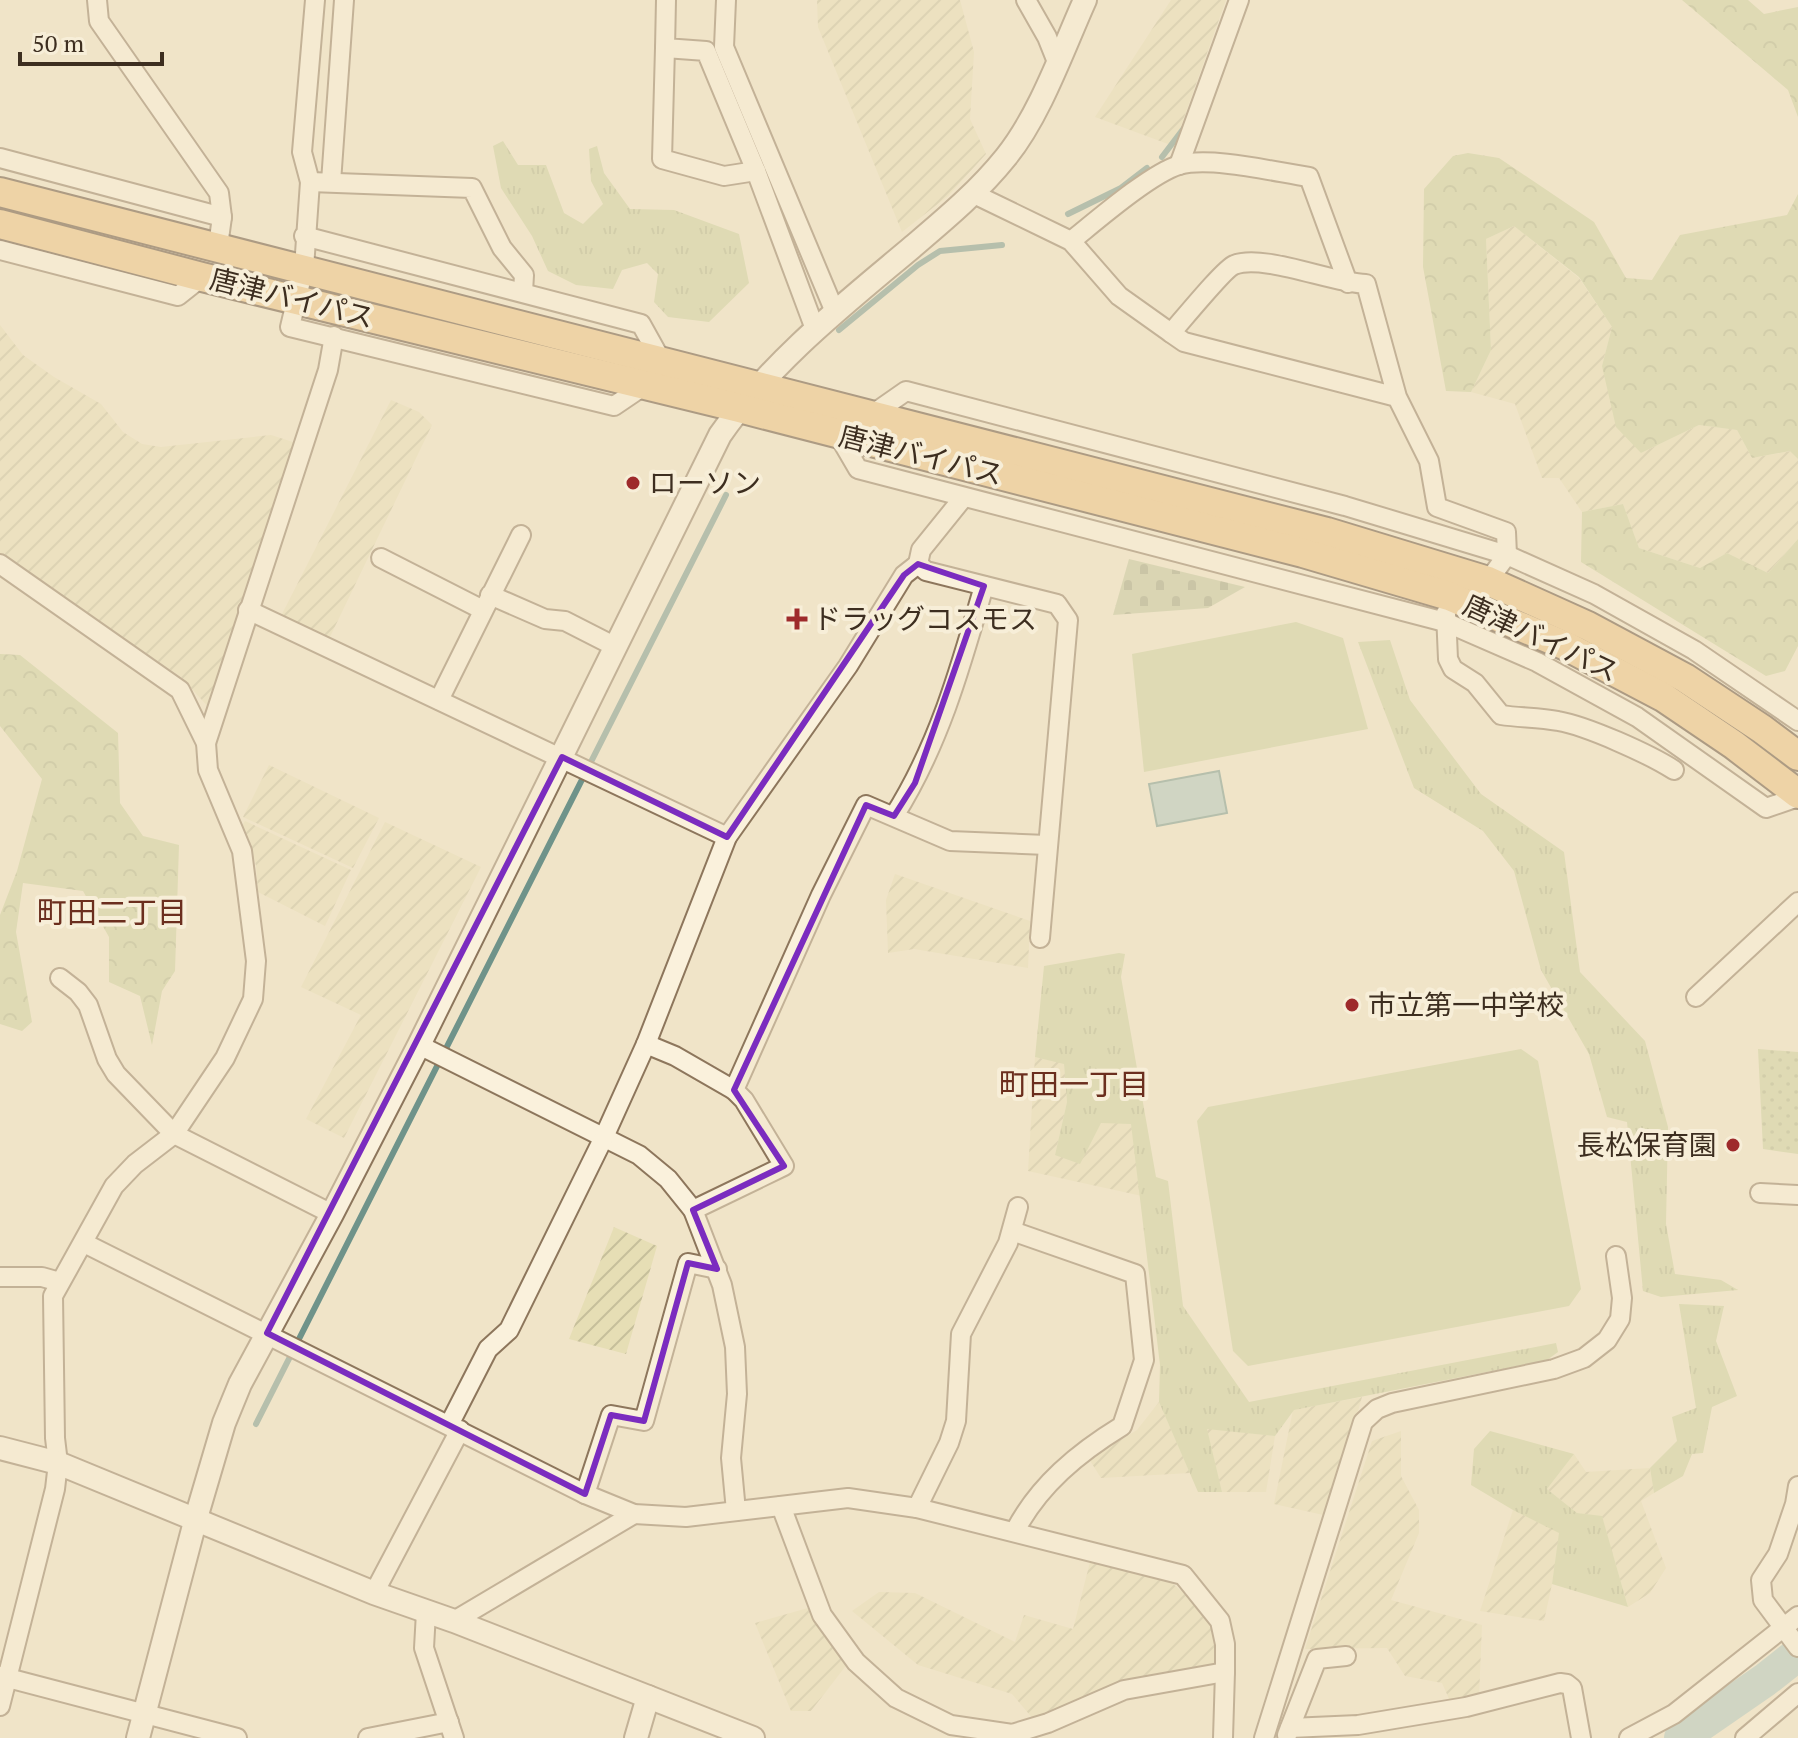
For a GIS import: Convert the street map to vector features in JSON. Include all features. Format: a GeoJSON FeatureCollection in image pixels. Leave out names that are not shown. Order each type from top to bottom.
{"type":"FeatureCollection","features":[{"type":"Feature","properties":{"kind":"highway","name":"唐津バイパス"},"geometry":{"type":"LineString","coordinates":[[0,192],[1327,532],[1488,581],[1588,626],[1685,678],[1798,756]]}},
{"type":"Feature","properties":{"kind":"highway","name":"唐津バイパス"},"geometry":{"type":"LineString","coordinates":[[0,224],[202,277],[739,408],[1303,553],[1447,609],[1566,646],[1663,697],[1734,745],[1798,795]]}},
{"type":"Feature","properties":{"kind":"street"},"geometry":{"type":"LineString","coordinates":[[97,0],[99,21],[219,193],[222,217],[218,246]]}},
{"type":"Feature","properties":{"kind":"street"},"geometry":{"type":"LineString","coordinates":[[315,0],[302,152],[310,182],[304,268],[290,327],[614,406],[645,385]]}},
{"type":"Feature","properties":{"kind":"street"},"geometry":{"type":"LineString","coordinates":[[331,182],[344,0]]}},
{"type":"Feature","properties":{"kind":"street"},"geometry":{"type":"LineString","coordinates":[[666,0],[662,159],[724,176],[756,171]]}},
{"type":"Feature","properties":{"kind":"street"},"geometry":{"type":"LineString","coordinates":[[726,0],[724,47],[835,312]]}},
{"type":"Feature","properties":{"kind":"street"},"geometry":{"type":"LineString","coordinates":[[1026,0],[1057,62]]}},
{"type":"Feature","properties":{"kind":"street"},"geometry":{"type":"LineString","coordinates":[[138,1738],[196,1518],[224,1423],[240,1384],[332,1214],[435,1053],[562,757],[720,435],[759,384],[815,329],[974,194],[1007,156],[1023,133],[1085,0]]}},
{"type":"Feature","properties":{"kind":"street"},"geometry":{"type":"LineString","coordinates":[[1179,165],[1239,0]]}},
{"type":"Feature","properties":{"kind":"street"},"geometry":{"type":"LineString","coordinates":[[665,48],[706,51],[756,171],[815,329]]}},
{"type":"Feature","properties":{"kind":"street"},"geometry":{"type":"LineString","coordinates":[[0,158],[222,217]]}},
{"type":"Feature","properties":{"kind":"street"},"geometry":{"type":"LineString","coordinates":[[1071,241],[1123,200],[1179,165],[1211,163],[1309,177],[1348,283]]}},
{"type":"Feature","properties":{"kind":"street"},"geometry":{"type":"LineString","coordinates":[[310,182],[472,188],[502,248],[524,275],[523,292]]}},
{"type":"Feature","properties":{"kind":"street"},"geometry":{"type":"LineString","coordinates":[[974,194],[1071,241],[1119,296],[1184,342],[1397,397]]}},
{"type":"Feature","properties":{"kind":"street"},"geometry":{"type":"LineString","coordinates":[[304,236],[641,324],[661,360]]}},
{"type":"Feature","properties":{"kind":"street"},"geometry":{"type":"LineString","coordinates":[[0,250],[178,296],[202,277]]}},
{"type":"Feature","properties":{"kind":"street"},"geometry":{"type":"LineString","coordinates":[[1171,333],[1232,265],[1257,261],[1348,283],[1366,284],[1397,397],[1429,461],[1437,507],[1506,532],[1507,555],[1488,581]]}},
{"type":"Feature","properties":{"kind":"street"},"geometry":{"type":"LineString","coordinates":[[0,1706],[4,1677],[55,1489],[58,1463],[53,1296],[114,1186],[135,1164],[174,1134],[225,1058],[253,999],[256,961],[242,851],[208,770],[206,743],[328,370],[334,336]]}},
{"type":"Feature","properties":{"kind":"street"},"geometry":{"type":"LineString","coordinates":[[873,414],[906,391],[1345,506],[1507,555],[1594,594],[1694,650],[1798,721]]}},
{"type":"Feature","properties":{"kind":"street"},"geometry":{"type":"LineString","coordinates":[[837,433],[858,469],[993,506],[1447,609],[1448,659],[1453,669],[1475,683],[1501,715],[1577,726],[1658,760],[1674,770]]}},
{"type":"Feature","properties":{"kind":"street"},"geometry":{"type":"LineString","coordinates":[[993,506],[1003,476]]}},
{"type":"Feature","properties":{"kind":"street"},"geometry":{"type":"LineString","coordinates":[[374,1593],[455,1428],[488,1349],[509,1330],[604,1137],[646,1044],[727,837],[848,666],[904,575],[918,564],[921,550],[963,498]]}},
{"type":"Feature","properties":{"kind":"street"},"geometry":{"type":"LineString","coordinates":[[439,700],[521,535]]}},
{"type":"Feature","properties":{"kind":"street"},"geometry":{"type":"LineString","coordinates":[[381,558],[487,603],[545,619],[565,621],[616,647]]}},
{"type":"Feature","properties":{"kind":"street"},"geometry":{"type":"LineString","coordinates":[[0,564],[180,690],[206,743]]}},
{"type":"Feature","properties":{"kind":"street"},"geometry":{"type":"LineString","coordinates":[[918,564],[926,571],[1057,604],[1068,620],[1040,938]]}},
{"type":"Feature","properties":{"kind":"street"},"geometry":{"type":"LineString","coordinates":[[894,816],[915,783],[934,742],[960,671],[984,586]]}},
{"type":"Feature","properties":{"kind":"street"},"geometry":{"type":"LineString","coordinates":[[248,610],[727,837]]}},
{"type":"Feature","properties":{"kind":"street"},"geometry":{"type":"LineString","coordinates":[[734,1090],[821,895],[866,805],[950,841],[1047,845]]}},
{"type":"Feature","properties":{"kind":"street"},"geometry":{"type":"LineString","coordinates":[[1696,997],[1798,902]]}},
{"type":"Feature","properties":{"kind":"street"},"geometry":{"type":"LineString","coordinates":[[60,978],[78,992],[88,1005],[107,1059],[116,1074],[174,1134],[332,1214]]}},
{"type":"Feature","properties":{"kind":"street"},"geometry":{"type":"LineString","coordinates":[[646,1044],[675,1056],[734,1090],[744,1100],[784,1166],[693,1210]]}},
{"type":"Feature","properties":{"kind":"street"},"geometry":{"type":"LineString","coordinates":[[435,1053],[639,1155],[668,1179],[693,1210],[717,1269],[735,1347],[737,1394],[731,1458],[736,1511]]}},
{"type":"Feature","properties":{"kind":"street"},"geometry":{"type":"LineString","coordinates":[[1760,1193],[1798,1195]]}},
{"type":"Feature","properties":{"kind":"street"},"geometry":{"type":"LineString","coordinates":[[917,1508],[949,1443],[956,1421],[961,1334],[1012,1231],[1018,1207]]}},
{"type":"Feature","properties":{"kind":"street"},"geometry":{"type":"LineString","coordinates":[[1012,1231],[1135,1274],[1144,1360],[1122,1426],[1087,1448],[1047,1484],[1028,1506],[1015,1531]]}},
{"type":"Feature","properties":{"kind":"street"},"geometry":{"type":"LineString","coordinates":[[84,1243],[585,1494],[634,1514],[686,1517],[848,1498],[917,1508],[1183,1575],[1220,1621],[1225,1644],[1223,1738]]}},
{"type":"Feature","properties":{"kind":"street"},"geometry":{"type":"LineString","coordinates":[[1264,1738],[1363,1422],[1377,1409],[1392,1403],[1554,1369],[1584,1358],[1607,1340],[1620,1319],[1622,1298],[1616,1256]]}},
{"type":"Feature","properties":{"kind":"street"},"geometry":{"type":"LineString","coordinates":[[585,1494],[611,1415],[644,1421],[688,1263],[717,1269]]}},
{"type":"Feature","properties":{"kind":"street"},"geometry":{"type":"LineString","coordinates":[[0,1277],[42,1277],[60,1282]]}},
{"type":"Feature","properties":{"kind":"street"},"geometry":{"type":"LineString","coordinates":[[0,1448],[58,1463],[374,1593],[454,1621],[753,1738]]}},
{"type":"Feature","properties":{"kind":"street"},"geometry":{"type":"LineString","coordinates":[[1798,1486],[1778,1554],[1761,1580],[1763,1600],[1791,1622],[1798,1647]]}},
{"type":"Feature","properties":{"kind":"street"},"geometry":{"type":"LineString","coordinates":[[781,1506],[822,1615],[856,1662],[896,1698],[951,1725],[1012,1734],[1048,1723],[1124,1690],[1225,1672]]}},
{"type":"Feature","properties":{"kind":"street"},"geometry":{"type":"LineString","coordinates":[[454,1621],[634,1514]]}},
{"type":"Feature","properties":{"kind":"street"},"geometry":{"type":"LineString","coordinates":[[368,1738],[451,1730],[424,1648],[426,1612]]}},
{"type":"Feature","properties":{"kind":"street"},"geometry":{"type":"LineString","coordinates":[[1629,1738],[1674,1714],[1791,1622]]}},
{"type":"Feature","properties":{"kind":"street"},"geometry":{"type":"LineString","coordinates":[[1346,1656],[1317,1659],[1288,1733],[1454,1709],[1560,1683],[1572,1688],[1581,1738]]}},
{"type":"Feature","properties":{"kind":"street"},"geometry":{"type":"LineString","coordinates":[[4,1677],[237,1738]]}},
{"type":"Feature","properties":{"kind":"street"},"geometry":{"type":"LineString","coordinates":[[1745,1738],[1798,1693]]}},
{"type":"Feature","properties":{"kind":"street"},"geometry":{"type":"LineString","coordinates":[[636,1738],[648,1697]]}},
{"type":"Feature","properties":{"kind":"highlighted area"},"geometry":{"type":"Polygon","coordinates":[[[918,564],[984,586],[915,783],[894,816],[866,805],[734,1090],[784,1166],[693,1210],[717,1269],[688,1263],[644,1421],[611,1415],[585,1494],[267,1333],[562,757],[727,837],[904,575],[918,564]]]}},
{"type":"Feature","properties":{"kind":"shaded area"},"geometry":{"type":"Polygon","coordinates":[[[817,0],[960,0],[974,52],[970,119],[986,154],[948,196],[902,232],[818,27],[817,0]]]}},
{"type":"Feature","properties":{"kind":"shaded area"},"geometry":{"type":"Polygon","coordinates":[[[1171,0],[1226,0],[1180,129],[1168,144],[1095,117],[1171,0]]]}},
{"type":"Feature","properties":{"kind":"shaded area"},"geometry":{"type":"Polygon","coordinates":[[[1514,226],[1579,278],[1612,327],[1602,366],[1641,453],[1699,425],[1737,430],[1752,458],[1791,451],[1798,459],[1798,539],[1768,573],[1727,553],[1700,568],[1639,548],[1623,504],[1582,512],[1559,478],[1542,478],[1515,404],[1471,392],[1491,350],[1486,239],[1514,226]]]}},
{"type":"Feature","properties":{"kind":"shaded area"},"geometry":{"type":"Polygon","coordinates":[[[0,325],[23,355],[101,404],[123,432],[142,444],[161,447],[271,435],[296,443],[211,710],[181,677],[0,554],[0,325]]]}},
{"type":"Feature","properties":{"kind":"shaded area"},"geometry":{"type":"Polygon","coordinates":[[[391,400],[419,412],[432,425],[328,641],[280,618],[391,400]]]}},
{"type":"Feature","properties":{"kind":"shaded area"},"geometry":{"type":"Polygon","coordinates":[[[269,765],[379,818],[353,868],[243,817],[269,765]]]}},
{"type":"Feature","properties":{"kind":"shaded area"},"geometry":{"type":"Polygon","coordinates":[[[245,821],[351,870],[325,926],[258,892],[256,866],[242,826],[245,821]]]}},
{"type":"Feature","properties":{"kind":"shaded area"},"geometry":{"type":"Polygon","coordinates":[[[385,822],[481,867],[344,1138],[306,1119],[361,1015],[301,987],[385,822]]]}},
{"type":"Feature","properties":{"kind":"shaded area"},"geometry":{"type":"Polygon","coordinates":[[[895,874],[1030,921],[1028,968],[914,949],[888,953],[886,900],[895,874]]]}},
{"type":"Feature","properties":{"kind":"shaded area"},"geometry":{"type":"Polygon","coordinates":[[[1035,1057],[1064,1063],[1067,1102],[1055,1155],[1101,1123],[1131,1123],[1142,1196],[1028,1171],[1035,1057]]]}},
{"type":"Feature","properties":{"kind":"shaded area"},"geometry":{"type":"Polygon","coordinates":[[[614,1227],[657,1246],[626,1354],[569,1339],[614,1227]]]}},
{"type":"Feature","properties":{"kind":"shaded area"},"geometry":{"type":"Polygon","coordinates":[[[1362,1397],[1328,1516],[1274,1504],[1293,1410],[1362,1397]]]}},
{"type":"Feature","properties":{"kind":"shaded area"},"geometry":{"type":"Polygon","coordinates":[[[1159,1402],[1190,1473],[1101,1478],[1089,1459],[1137,1430],[1159,1402]]]}},
{"type":"Feature","properties":{"kind":"shaded area"},"geometry":{"type":"Polygon","coordinates":[[[1206,1428],[1275,1436],[1266,1492],[1222,1492],[1206,1428]]]}},
{"type":"Feature","properties":{"kind":"shaded area"},"geometry":{"type":"Polygon","coordinates":[[[1401,1431],[1401,1476],[1419,1510],[1419,1533],[1391,1600],[1482,1625],[1479,1697],[1450,1701],[1442,1683],[1405,1676],[1387,1648],[1305,1649],[1372,1441],[1401,1431]]]}},
{"type":"Feature","properties":{"kind":"shaded area"},"geometry":{"type":"Polygon","coordinates":[[[1574,1454],[1586,1472],[1650,1468],[1654,1493],[1641,1501],[1666,1568],[1650,1593],[1628,1607],[1602,1517],[1577,1513],[1547,1489],[1574,1454]]]}},
{"type":"Feature","properties":{"kind":"shaded area"},"geometry":{"type":"Polygon","coordinates":[[[1513,1510],[1560,1533],[1544,1621],[1480,1611],[1513,1510]]]}},
{"type":"Feature","properties":{"kind":"shaded area"},"geometry":{"type":"Polygon","coordinates":[[[1090,1562],[1171,1582],[1213,1619],[1220,1667],[1034,1720],[1012,1694],[918,1665],[852,1611],[879,1592],[915,1593],[1015,1642],[1024,1615],[1073,1629],[1090,1562]]]}},
{"type":"Feature","properties":{"kind":"shaded area"},"geometry":{"type":"Polygon","coordinates":[[[815,1606],[848,1663],[811,1711],[791,1711],[755,1623],[815,1606]]]}},
{"type":"Feature","properties":{"kind":"green space"},"geometry":{"type":"Polygon","coordinates":[[[1682,0],[1748,0],[1764,14],[1798,7],[1798,117],[1788,90],[1682,0]]]}},
{"type":"Feature","properties":{"kind":"green space"},"geometry":{"type":"Polygon","coordinates":[[[503,141],[518,165],[546,165],[564,213],[583,224],[603,204],[591,181],[589,149],[597,146],[604,173],[630,209],[674,210],[739,234],[749,283],[709,322],[668,317],[654,302],[658,274],[647,263],[622,270],[613,289],[576,285],[548,271],[532,236],[501,188],[493,146],[503,141]]]}},
{"type":"Feature","properties":{"kind":"green space"},"geometry":{"type":"Polygon","coordinates":[[[1468,153],[1499,158],[1594,222],[1626,278],[1652,280],[1680,235],[1787,215],[1798,194],[1798,459],[1790,451],[1752,458],[1737,430],[1699,425],[1641,453],[1616,427],[1602,366],[1612,327],[1579,277],[1514,226],[1486,239],[1491,350],[1471,392],[1446,391],[1423,267],[1424,189],[1453,156],[1468,153]]]}},
{"type":"Feature","properties":{"kind":"green space"},"geometry":{"type":"Polygon","coordinates":[[[1623,504],[1639,548],[1700,568],[1727,553],[1768,573],[1798,539],[1798,646],[1785,671],[1766,676],[1581,562],[1582,512],[1623,504]]]}},
{"type":"Feature","properties":{"kind":"green space"},"geometry":{"type":"Polygon","coordinates":[[[1129,559],[1245,587],[1208,608],[1113,615],[1129,559]]]}},
{"type":"Feature","properties":{"kind":"green space"},"geometry":{"type":"Polygon","coordinates":[[[1296,622],[1343,638],[1368,729],[1144,772],[1132,654],[1296,622]]]}},
{"type":"Feature","properties":{"kind":"green space"},"geometry":{"type":"Polygon","coordinates":[[[1390,640],[1410,700],[1481,794],[1564,852],[1580,972],[1645,1041],[1668,1127],[1666,1224],[1675,1274],[1721,1280],[1738,1290],[1661,1297],[1643,1291],[1627,1122],[1607,1117],[1589,1054],[1541,970],[1514,871],[1483,831],[1414,788],[1358,642],[1390,640]]]}},
{"type":"Feature","properties":{"kind":"green space"},"geometry":{"type":"Polygon","coordinates":[[[0,654],[20,655],[118,733],[120,803],[143,836],[179,845],[175,971],[162,991],[152,1045],[140,996],[109,982],[109,937],[83,891],[23,883],[16,932],[32,1022],[22,1031],[0,1024],[0,915],[17,871],[42,779],[0,726],[0,654]]]}},
{"type":"Feature","properties":{"kind":"green space"},"geometry":{"type":"Polygon","coordinates":[[[1125,954],[1121,977],[1156,1177],[1168,1181],[1183,1306],[1249,1402],[1556,1343],[1558,1352],[1547,1360],[1294,1410],[1275,1436],[1207,1429],[1222,1492],[1198,1492],[1159,1402],[1160,1365],[1131,1124],[1101,1123],[1080,1164],[1055,1155],[1067,1102],[1064,1064],[1035,1057],[1044,966],[1125,954]]]}},
{"type":"Feature","properties":{"kind":"green space"},"geometry":{"type":"Polygon","coordinates":[[[1521,1049],[1538,1061],[1581,1289],[1569,1306],[1248,1366],[1233,1351],[1197,1121],[1208,1107],[1521,1049]]]}},
{"type":"Feature","properties":{"kind":"green space"},"geometry":{"type":"Polygon","coordinates":[[[1758,1049],[1798,1052],[1798,1154],[1763,1149],[1758,1049]]]}},
{"type":"Feature","properties":{"kind":"green space"},"geometry":{"type":"Polygon","coordinates":[[[1679,1304],[1724,1306],[1716,1341],[1737,1396],[1712,1407],[1703,1453],[1692,1454],[1683,1476],[1654,1493],[1650,1468],[1677,1441],[1672,1417],[1696,1408],[1679,1304]]]}},
{"type":"Feature","properties":{"kind":"green space"},"geometry":{"type":"Polygon","coordinates":[[[1490,1431],[1574,1454],[1547,1489],[1577,1513],[1602,1516],[1628,1607],[1552,1584],[1559,1533],[1471,1485],[1474,1449],[1490,1431]]]}},
{"type":"Feature","properties":{"kind":"water"},"geometry":{"type":"Polygon","coordinates":[[[1219,771],[1227,813],[1157,826],[1149,784],[1219,771]]]}},
{"type":"Feature","properties":{"kind":"waterway"},"geometry":{"type":"LineString","coordinates":[[1162,157],[1184,128]]}},
{"type":"Feature","properties":{"kind":"waterway"},"geometry":{"type":"LineString","coordinates":[[1068,214],[1121,188],[1147,168]]}},
{"type":"Feature","properties":{"kind":"waterway"},"geometry":{"type":"LineString","coordinates":[[839,330],[918,265],[940,251],[1002,245]]}},
{"type":"Feature","properties":{"kind":"waterway"},"geometry":{"type":"LineString","coordinates":[[256,1424],[726,495]]}},
{"type":"Feature","properties":{"kind":"waterway"},"geometry":{"type":"LineString","coordinates":[[1681,1738],[1798,1654]]}},
{"type":"Feature","properties":{"kind":"place","name":"ローソン"},"geometry":{"type":"Point","coordinates":[633,483]}},
{"type":"Feature","properties":{"kind":"place","name":"ドラッグコスモス"},"geometry":{"type":"Point","coordinates":[797,619]}},
{"type":"Feature","properties":{"kind":"place","name":"市立第一中学校"},"geometry":{"type":"Point","coordinates":[1352,1005]}},
{"type":"Feature","properties":{"kind":"place","name":"長松保育園"},"geometry":{"type":"Point","coordinates":[1733,1145]}},
{"type":"Feature","properties":{"kind":"district","name":"町田二丁目"},"geometry":{"type":"Point","coordinates":[112,913]}},
{"type":"Feature","properties":{"kind":"district","name":"町田一丁目"},"geometry":{"type":"Point","coordinates":[1074,1085]}}]}
